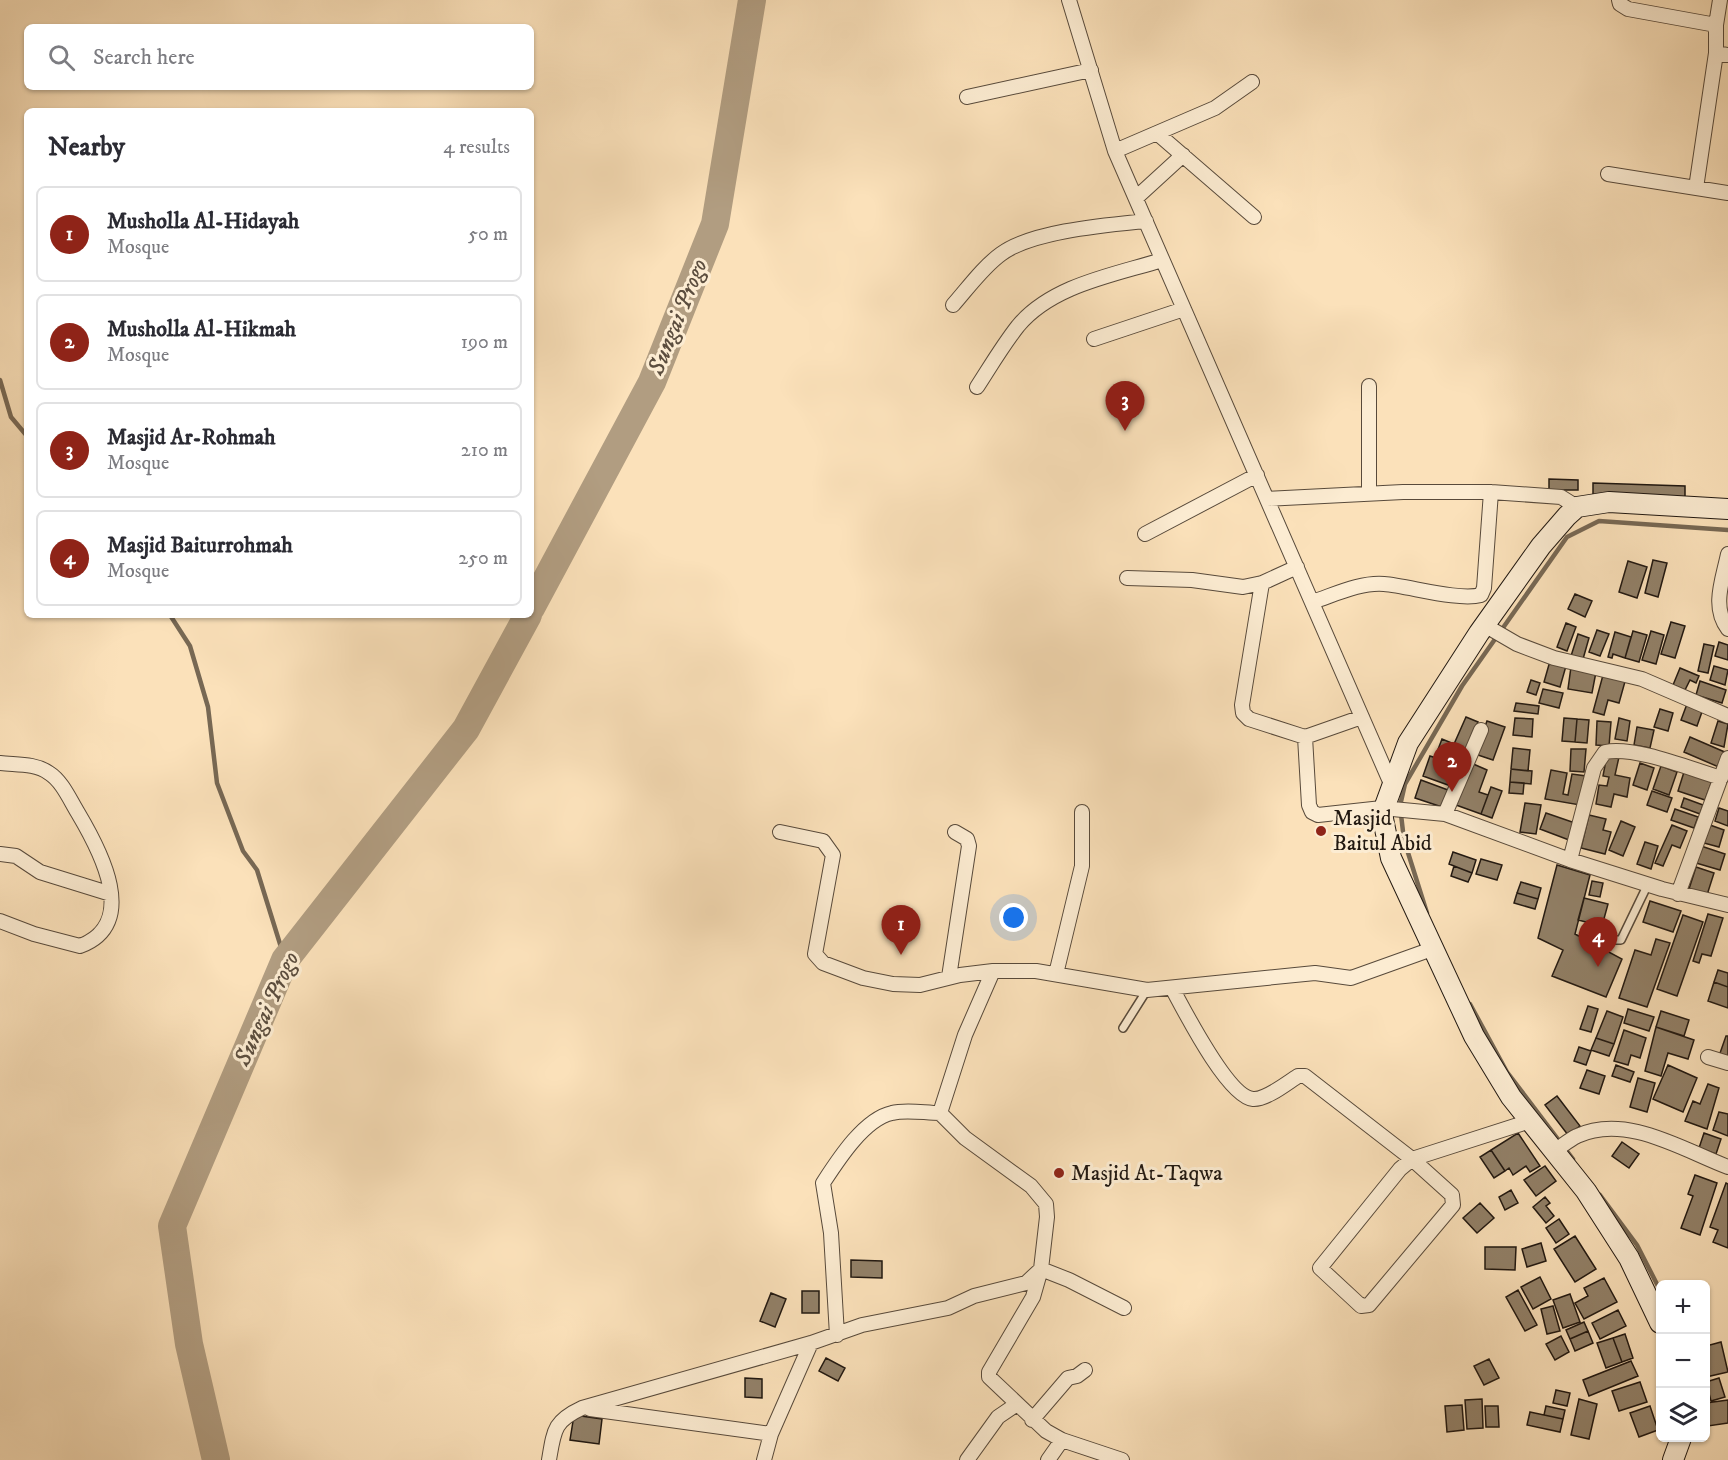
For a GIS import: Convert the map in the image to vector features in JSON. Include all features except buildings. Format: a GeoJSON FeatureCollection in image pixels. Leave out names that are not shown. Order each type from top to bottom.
{"type":"FeatureCollection","features":[{"type":"Feature","properties":{"kind":"main road"},"geometry":{"type":"LineString","coordinates":[[1656,1315],[1629,1258],[1586,1191],[1561,1146],[1530,1121],[1511,1097],[1474,1036],[1431,949],[1392,858],[1385,836],[1386,808],[1408,743],[1490,628],[1541,546],[1577,507],[1609,502],[1728,509]]}},
{"type":"Feature","properties":{"kind":"main road"},"geometry":{"type":"LineString","coordinates":[[1673,1460],[1679,1442]]}},
{"type":"Feature","properties":{"kind":"street"},"geometry":{"type":"LineString","coordinates":[[1069,0],[1115,151],[1392,786]]}},
{"type":"Feature","properties":{"kind":"street"},"geometry":{"type":"LineString","coordinates":[[1619,0],[1620,4],[1628,9],[1716,25]]}},
{"type":"Feature","properties":{"kind":"street"},"geometry":{"type":"LineString","coordinates":[[1696,189],[1722,54],[1716,25],[1720,0]]}},
{"type":"Feature","properties":{"kind":"street"},"geometry":{"type":"LineString","coordinates":[[968,97],[1091,70]]}},
{"type":"Feature","properties":{"kind":"street"},"geometry":{"type":"LineString","coordinates":[[1115,151],[1215,108],[1252,82]]}},
{"type":"Feature","properties":{"kind":"street"},"geometry":{"type":"LineString","coordinates":[[1158,134],[1254,217]]}},
{"type":"Feature","properties":{"kind":"street"},"geometry":{"type":"LineString","coordinates":[[1136,198],[1183,155]]}},
{"type":"Feature","properties":{"kind":"street"},"geometry":{"type":"LineString","coordinates":[[1608,174],[1728,193]]}},
{"type":"Feature","properties":{"kind":"street"},"geometry":{"type":"LineString","coordinates":[[953,304],[1001,254],[1026,241],[1109,225],[1146,221]]}},
{"type":"Feature","properties":{"kind":"street"},"geometry":{"type":"LineString","coordinates":[[976,387],[1019,326],[1038,308],[1083,284],[1162,260]]}},
{"type":"Feature","properties":{"kind":"street"},"geometry":{"type":"LineString","coordinates":[[1094,339],[1184,309]]}},
{"type":"Feature","properties":{"kind":"street"},"geometry":{"type":"LineString","coordinates":[[1369,386],[1369,494]]}},
{"type":"Feature","properties":{"kind":"street"},"geometry":{"type":"LineString","coordinates":[[1145,534],[1257,475]]}},
{"type":"Feature","properties":{"kind":"street"},"geometry":{"type":"LineString","coordinates":[[1267,499],[1369,494],[1491,492],[1561,497],[1577,507]]}},
{"type":"Feature","properties":{"kind":"street"},"geometry":{"type":"LineString","coordinates":[[1312,602],[1350,589],[1381,584],[1466,596],[1481,595],[1484,588],[1491,492]]}},
{"type":"Feature","properties":{"kind":"street"},"geometry":{"type":"LineString","coordinates":[[1728,554],[1718,604],[1722,621],[1728,629]]}},
{"type":"Feature","properties":{"kind":"street"},"geometry":{"type":"LineString","coordinates":[[1127,578],[1192,580],[1243,587],[1262,583],[1297,567]]}},
{"type":"Feature","properties":{"kind":"street"},"geometry":{"type":"LineString","coordinates":[[1262,583],[1242,705],[1243,713],[1249,719],[1305,737],[1362,717]]}},
{"type":"Feature","properties":{"kind":"street"},"geometry":{"type":"LineString","coordinates":[[1490,628],[1517,644],[1554,658],[1642,679],[1727,711]]}},
{"type":"Feature","properties":{"kind":"street"},"geometry":{"type":"LineString","coordinates":[[1445,814],[1481,730]]}},
{"type":"Feature","properties":{"kind":"street"},"geometry":{"type":"LineString","coordinates":[[1305,737],[1309,805],[1312,812],[1325,816],[1386,808],[1445,814],[1570,860],[1678,894],[1728,905]]}},
{"type":"Feature","properties":{"kind":"street"},"geometry":{"type":"LineString","coordinates":[[1570,860],[1593,768],[1605,752],[1614,750],[1653,758],[1721,778]]}},
{"type":"Feature","properties":{"kind":"street"},"geometry":{"type":"LineString","coordinates":[[1678,894],[1728,758]]}},
{"type":"Feature","properties":{"kind":"street"},"geometry":{"type":"LineString","coordinates":[[0,763],[36,766],[57,779],[97,844],[111,894],[112,914],[109,923],[93,939],[80,946],[34,934],[0,921]]}},
{"type":"Feature","properties":{"kind":"street"},"geometry":{"type":"LineString","coordinates":[[1056,974],[1082,866],[1082,812]]}},
{"type":"Feature","properties":{"kind":"street"},"geometry":{"type":"LineString","coordinates":[[780,832],[823,841],[833,855],[815,954],[823,963],[863,978],[893,984],[920,985],[949,977],[993,971],[1056,974],[1147,990],[1315,973],[1351,978],[1431,949]]}},
{"type":"Feature","properties":{"kind":"street"},"geometry":{"type":"LineString","coordinates":[[949,977],[969,846],[967,839],[955,832]]}},
{"type":"Feature","properties":{"kind":"street"},"geometry":{"type":"LineString","coordinates":[[0,854],[16,856],[33,870],[111,894]]}},
{"type":"Feature","properties":{"kind":"street"},"geometry":{"type":"LineString","coordinates":[[940,1113],[965,1035],[993,971]]}},
{"type":"Feature","properties":{"kind":"street"},"geometry":{"type":"LineString","coordinates":[[1172,988],[1213,1061],[1239,1092],[1250,1099],[1258,1098],[1298,1076],[1305,1076],[1412,1159],[1452,1195],[1454,1205],[1365,1308],[1320,1268],[1400,1169],[1412,1159],[1530,1121]]}},
{"type":"Feature","properties":{"kind":"street"},"geometry":{"type":"LineString","coordinates":[[1708,1057],[1728,1063]]}},
{"type":"Feature","properties":{"kind":"street"},"geometry":{"type":"LineString","coordinates":[[837,1335],[831,1233],[823,1183],[843,1153],[872,1123],[892,1113],[940,1113],[965,1138],[1031,1186],[1046,1204],[1047,1217],[1041,1269],[1033,1297],[989,1372],[989,1377],[1032,1420],[1062,1440],[1122,1460]]}},
{"type":"Feature","properties":{"kind":"street"},"geometry":{"type":"LineString","coordinates":[[1561,1146],[1578,1136],[1608,1128],[1629,1130],[1728,1167]]}},
{"type":"Feature","properties":{"kind":"street"},"geometry":{"type":"LineString","coordinates":[[1041,1269],[1069,1280],[1124,1308]]}},
{"type":"Feature","properties":{"kind":"street"},"geometry":{"type":"LineString","coordinates":[[549,1460],[554,1432],[559,1421],[582,1408],[811,1343],[862,1325],[948,1308],[974,1296],[1026,1283],[1041,1269]]}},
{"type":"Feature","properties":{"kind":"street"},"geometry":{"type":"LineString","coordinates":[[764,1460],[771,1434],[811,1343]]}},
{"type":"Feature","properties":{"kind":"street"},"geometry":{"type":"LineString","coordinates":[[1032,1420],[1068,1378],[1077,1376],[1085,1370]]}},
{"type":"Feature","properties":{"kind":"street"},"geometry":{"type":"LineString","coordinates":[[967,1460],[998,1417],[1017,1404]]}},
{"type":"Feature","properties":{"kind":"street"},"geometry":{"type":"LineString","coordinates":[[582,1408],[771,1434]]}},
{"type":"Feature","properties":{"kind":"street"},"geometry":{"type":"LineString","coordinates":[[1048,1460],[1062,1440]]}},
{"type":"Feature","properties":{"kind":"lane"},"geometry":{"type":"LineString","coordinates":[[1588,940],[1621,940],[1648,884]]}},
{"type":"Feature","properties":{"kind":"lane"},"geometry":{"type":"LineString","coordinates":[[1124,1028],[1147,990]]}},
{"type":"Feature","properties":{"kind":"waterway","name":"Sungai Progo"},"geometry":{"type":"LineString","coordinates":[[534,602],[652,382],[715,224],[752,0]]}},
{"type":"Feature","properties":{"kind":"waterway"},"geometry":{"type":"LineString","coordinates":[[0,380],[11,417],[24,432]]}},
{"type":"Feature","properties":{"kind":"waterway"},"geometry":{"type":"LineString","coordinates":[[1427,913],[1404,840],[1400,806],[1405,784],[1462,686],[1567,537],[1599,521],[1728,530]]}},
{"type":"Feature","properties":{"kind":"waterway"},"geometry":{"type":"LineString","coordinates":[[172,618],[190,646],[208,707],[217,783],[243,851],[257,870],[285,960]]}},
{"type":"Feature","properties":{"kind":"waterway","name":"Sungai Progo"},"geometry":{"type":"LineString","coordinates":[[216,1460],[189,1344],[172,1226],[285,960],[466,729],[526,618]]}},
{"type":"Feature","properties":{"kind":"waterway"},"geometry":{"type":"LineString","coordinates":[[1470,1004],[1507,1072],[1573,1159]]}},
{"type":"Feature","properties":{"kind":"waterway"},"geometry":{"type":"LineString","coordinates":[[1600,1195],[1637,1245],[1656,1282]]}},
{"type":"Feature","properties":{"kind":"place","name":"Masjid Ar-Rohmah"},"geometry":{"type":"Point","coordinates":[1125,431]}},
{"type":"Feature","properties":{"kind":"place","name":"Musholla Al-Hikmah"},"geometry":{"type":"Point","coordinates":[1452,792]}},
{"type":"Feature","properties":{"kind":"place","name":"Masjid Baitul Abid"},"geometry":{"type":"Point","coordinates":[1321,831]}},
{"type":"Feature","properties":{"kind":"place","name":"Musholla Al-Hidayah"},"geometry":{"type":"Point","coordinates":[901,955]}},
{"type":"Feature","properties":{"kind":"place","name":"Masjid Baiturrohmah"},"geometry":{"type":"Point","coordinates":[1598,967]}},
{"type":"Feature","properties":{"kind":"place","name":"Masjid At-Taqwa"},"geometry":{"type":"Point","coordinates":[1059,1173]}}]}
